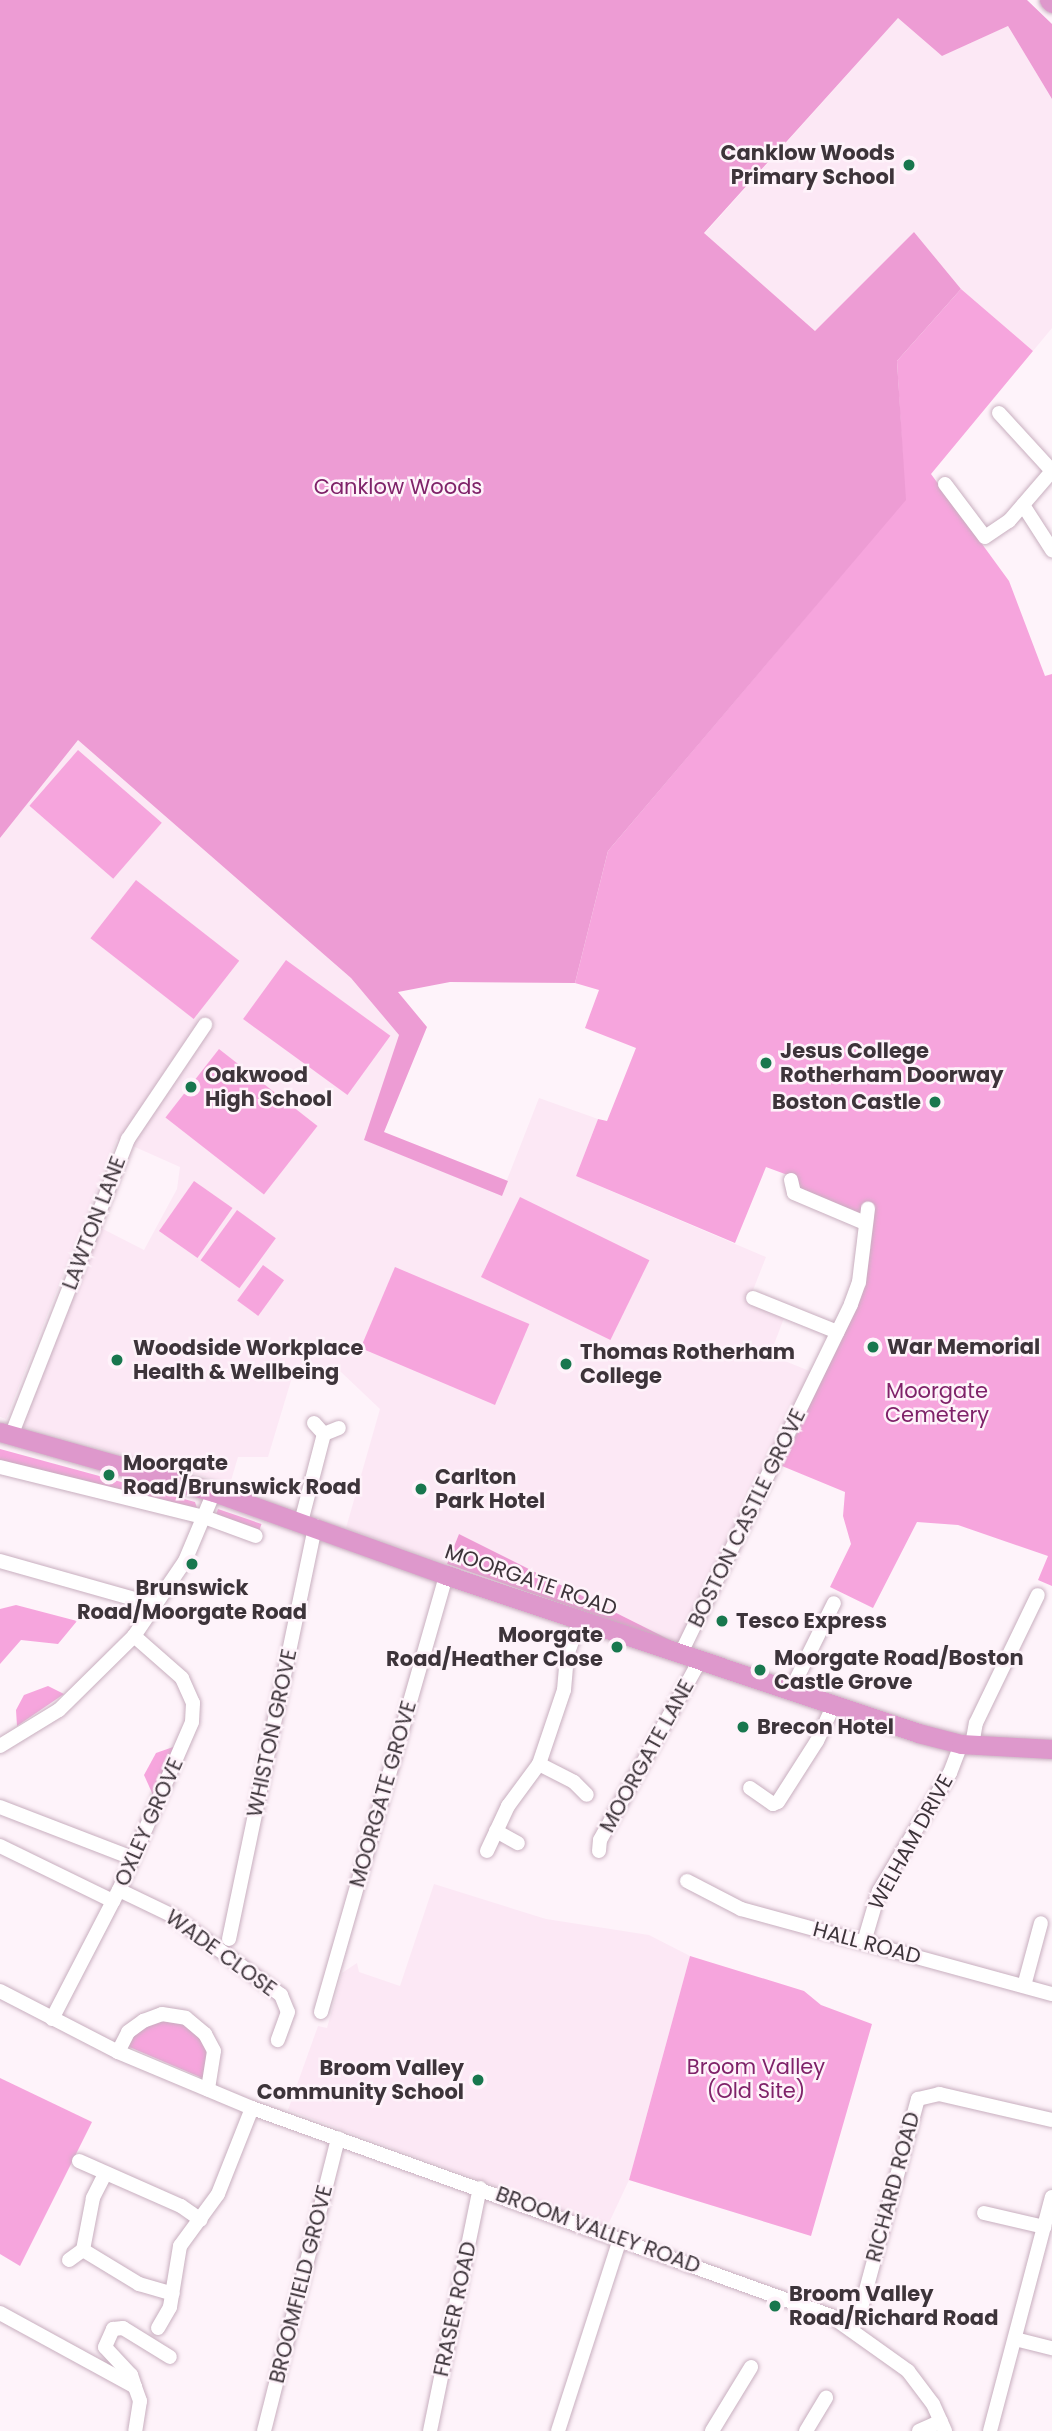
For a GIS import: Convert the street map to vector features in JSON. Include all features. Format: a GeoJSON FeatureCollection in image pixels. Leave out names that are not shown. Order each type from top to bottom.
{"type":"FeatureCollection","features":[{"type":"Feature","properties":{"kind":"main road","name":"MOORGATE ROAD"},"geometry":{"type":"LineString","coordinates":[[6,1434],[214,1492],[446,1575],[833,1706],[967,1744],[1052,1749]]}},
{"type":"Feature","properties":{"kind":"street"},"geometry":{"type":"LineString","coordinates":[[945,484],[985,537],[998,532],[1052,471],[999,413]]}},
{"type":"Feature","properties":{"kind":"street"},"geometry":{"type":"LineString","coordinates":[[1023,505],[1052,550]]}},
{"type":"Feature","properties":{"kind":"street","name":"LAWTON LANE"},"geometry":{"type":"LineString","coordinates":[[6,1434],[128,1139],[205,1025]]}},
{"type":"Feature","properties":{"kind":"street","name":"BOSTON CASTLE GROVE"},"geometry":{"type":"LineString","coordinates":[[680,1655],[859,1282],[866,1216],[794,1193],[790,1180]]}},
{"type":"Feature","properties":{"kind":"street"},"geometry":{"type":"LineString","coordinates":[[753,1298],[837,1332]]}},
{"type":"Feature","properties":{"kind":"street","name":"WHISTON GROVE"},"geometry":{"type":"LineString","coordinates":[[229,1939],[308,1524],[319,1428],[339,1428]]}},
{"type":"Feature","properties":{"kind":"street"},"geometry":{"type":"LineString","coordinates":[[0,1467],[204,1517],[256,1536]]}},
{"type":"Feature","properties":{"kind":"street"},"geometry":{"type":"LineString","coordinates":[[0,1746],[59,1710],[134,1636],[185,1560],[214,1492]]}},
{"type":"Feature","properties":{"kind":"street"},"geometry":{"type":"LineString","coordinates":[[0,1561],[156,1605]]}},
{"type":"Feature","properties":{"kind":"street","name":"MOORGATE GROVE"},"geometry":{"type":"LineString","coordinates":[[321,2012],[446,1575]]}},
{"type":"Feature","properties":{"kind":"street","name":"WELHAM DRIVE"},"geometry":{"type":"LineString","coordinates":[[864,1942],[879,1891],[967,1744],[1038,1595]]}},
{"type":"Feature","properties":{"kind":"street"},"geometry":{"type":"LineString","coordinates":[[790,1692],[834,1603]]}},
{"type":"Feature","properties":{"kind":"street"},"geometry":{"type":"LineString","coordinates":[[487,1851],[508,1806],[538,1764],[564,1690],[567,1655],[580,1619]]}},
{"type":"Feature","properties":{"kind":"street","name":"OXLEY GROVE"},"geometry":{"type":"LineString","coordinates":[[52,2019],[116,1895],[194,1712],[182,1678],[134,1636]]}},
{"type":"Feature","properties":{"kind":"street","name":"MOORGATE LANE"},"geometry":{"type":"LineString","coordinates":[[599,1851],[600,1840],[699,1662]]}},
{"type":"Feature","properties":{"kind":"street"},"geometry":{"type":"LineString","coordinates":[[750,1788],[773,1804],[778,1802],[817,1741],[833,1706]]}},
{"type":"Feature","properties":{"kind":"street"},"geometry":{"type":"LineString","coordinates":[[538,1764],[568,1778],[587,1795]]}},
{"type":"Feature","properties":{"kind":"street"},"geometry":{"type":"LineString","coordinates":[[0,1807],[132,1858]]}},
{"type":"Feature","properties":{"kind":"street"},"geometry":{"type":"LineString","coordinates":[[496,1831],[518,1843]]}},
{"type":"Feature","properties":{"kind":"street","name":"WADE CLOSE"},"geometry":{"type":"LineString","coordinates":[[0,1846],[173,1916],[281,1995],[288,2012],[278,2040]]}},
{"type":"Feature","properties":{"kind":"street","name":"HALL ROAD"},"geometry":{"type":"LineString","coordinates":[[687,1881],[723,1903],[1052,1994]]}},
{"type":"Feature","properties":{"kind":"street"},"geometry":{"type":"LineString","coordinates":[[1024,1986],[1041,1923]]}},
{"type":"Feature","properties":{"kind":"street","name":"BROOM VALLEY ROAD"},"geometry":{"type":"LineString","coordinates":[[0,1991],[118,2052],[252,2108],[794,2299],[852,2328],[908,2371],[943,2426]]}},
{"type":"Feature","properties":{"kind":"street"},"geometry":{"type":"LineString","coordinates":[[118,2052],[128,2032],[143,2021],[162,2014],[186,2018],[201,2028],[214,2051],[208,2090]]}},
{"type":"Feature","properties":{"kind":"street","name":"RICHARD ROAD"},"geometry":{"type":"LineString","coordinates":[[852,2328],[860,2312],[918,2099],[939,2094],[1052,2120]]}},
{"type":"Feature","properties":{"kind":"street"},"geometry":{"type":"LineString","coordinates":[[158,2328],[173,2294],[176,2257],[224,2183],[252,2108]]}},
{"type":"Feature","properties":{"kind":"street","name":"BROOMFIELD GROVE"},"geometry":{"type":"LineString","coordinates":[[264,2431],[338,2138]]}},
{"type":"Feature","properties":{"kind":"street"},"geometry":{"type":"LineString","coordinates":[[79,2161],[181,2206],[201,2220]]}},
{"type":"Feature","properties":{"kind":"street"},"geometry":{"type":"LineString","coordinates":[[69,2260],[83,2250],[91,2206],[105,2174]]}},
{"type":"Feature","properties":{"kind":"street","name":"FRASER ROAD"},"geometry":{"type":"LineString","coordinates":[[430,2431],[480,2188]]}},
{"type":"Feature","properties":{"kind":"street"},"geometry":{"type":"LineString","coordinates":[[990,2431],[1052,2197]]}},
{"type":"Feature","properties":{"kind":"street"},"geometry":{"type":"LineString","coordinates":[[984,2213],[1044,2227]]}},
{"type":"Feature","properties":{"kind":"street"},"geometry":{"type":"LineString","coordinates":[[558,2431],[620,2239]]}},
{"type":"Feature","properties":{"kind":"street"},"geometry":{"type":"LineString","coordinates":[[83,2250],[139,2284],[173,2294]]}},
{"type":"Feature","properties":{"kind":"street"},"geometry":{"type":"LineString","coordinates":[[0,2313],[135,2387]]}},
{"type":"Feature","properties":{"kind":"street"},"geometry":{"type":"LineString","coordinates":[[135,2431],[139,2396],[131,2375],[105,2347],[113,2329],[123,2328],[170,2357]]}},
{"type":"Feature","properties":{"kind":"street"},"geometry":{"type":"LineString","coordinates":[[1015,2339],[1052,2348]]}},
{"type":"Feature","properties":{"kind":"street"},"geometry":{"type":"LineString","coordinates":[[712,2431],[751,2367]]}},
{"type":"Feature","properties":{"kind":"street"},"geometry":{"type":"LineString","coordinates":[[806,2431],[826,2398]]}},
{"type":"Feature","properties":{"kind":"street"},"geometry":{"type":"LineString","coordinates":[[919,2431],[943,2426]]}},
{"type":"Feature","properties":{"kind":"shaded area","name":"Canklow Woods Primary School"},"geometry":{"type":"Polygon","coordinates":[[[898,18],[942,56],[1008,26],[1052,99],[1052,328],[1033,351],[961,289],[914,232],[815,331],[704,234],[898,18]]]}},
{"type":"Feature","properties":{"kind":"shaded area"},"geometry":{"type":"Polygon","coordinates":[[[78,739],[351,978],[399,1035],[365,1140],[501,1195],[539,1098],[598,1119],[576,1176],[766,1257],[748,1303],[784,1318],[770,1355],[812,1372],[678,1644],[459,1534],[447,1564],[346,1528],[380,1409],[341,1372],[316,1381],[296,1364],[268,1457],[238,1457],[230,1484],[22,1426],[99,1227],[144,1250],[177,1189],[180,1167],[117,1139],[6,1419],[0,1417],[0,838],[78,739]]]}},
{"type":"Feature","properties":{"kind":"shaded area","name":"Broom Valley Community School"},"geometry":{"type":"Polygon","coordinates":[[[434,1884],[546,1919],[649,1935],[690,1956],[629,2180],[607,2227],[288,2110],[318,2026],[327,2028],[342,1973],[357,1963],[359,1972],[400,1986],[434,1884]]]}},
{"type":"Feature","properties":{"kind":"green space","name":"Canklow Woods"},"geometry":{"type":"Polygon","coordinates":[[[0,0],[1027,0],[1052,24],[1052,99],[1008,26],[942,56],[898,18],[704,233],[815,331],[914,232],[961,289],[897,361],[906,500],[608,851],[575,983],[450,982],[398,992],[427,1027],[384,1132],[508,1181],[502,1196],[364,1140],[399,1035],[351,978],[78,740],[0,838],[0,0]]]}},
{"type":"Feature","properties":{"kind":"green space","name":"Moorgate Cemetery"},"geometry":{"type":"Polygon","coordinates":[[[961,289],[1033,351],[931,474],[1009,581],[1045,676],[1052,674],[1052,1586],[1038,1580],[1048,1556],[958,1525],[917,1522],[873,1608],[830,1587],[851,1544],[843,1516],[845,1492],[782,1466],[864,1284],[863,1215],[796,1191],[793,1177],[766,1167],[735,1243],[576,1176],[598,1119],[607,1121],[636,1048],[585,1028],[599,990],[575,983],[608,851],[905,500],[897,361],[961,289]]]}},
{"type":"Feature","properties":{"kind":"green space"},"geometry":{"type":"Polygon","coordinates":[[[78,750],[162,823],[113,879],[29,806],[78,750]]]}},
{"type":"Feature","properties":{"kind":"green space"},"geometry":{"type":"Polygon","coordinates":[[[136,880],[239,961],[194,1019],[90,938],[136,880]]]}},
{"type":"Feature","properties":{"kind":"green space"},"geometry":{"type":"Polygon","coordinates":[[[286,960],[390,1036],[347,1095],[243,1019],[286,960]]]}},
{"type":"Feature","properties":{"kind":"green space"},"geometry":{"type":"Polygon","coordinates":[[[219,1049],[318,1126],[264,1195],[165,1118],[219,1049]]]}},
{"type":"Feature","properties":{"kind":"green space"},"geometry":{"type":"Polygon","coordinates":[[[194,1181],[233,1208],[198,1258],[159,1231],[194,1181]]]}},
{"type":"Feature","properties":{"kind":"green space"},"geometry":{"type":"Polygon","coordinates":[[[520,1197],[649,1260],[610,1340],[481,1277],[520,1197]]]}},
{"type":"Feature","properties":{"kind":"green space"},"geometry":{"type":"Polygon","coordinates":[[[237,1210],[276,1238],[239,1288],[201,1260],[237,1210]]]}},
{"type":"Feature","properties":{"kind":"green space"},"geometry":{"type":"Polygon","coordinates":[[[263,1265],[284,1280],[258,1316],[237,1301],[263,1265]]]}},
{"type":"Feature","properties":{"kind":"green space"},"geometry":{"type":"Polygon","coordinates":[[[395,1267],[529,1324],[495,1405],[361,1348],[395,1267]]]}},
{"type":"Feature","properties":{"kind":"green space"},"geometry":{"type":"Polygon","coordinates":[[[0,1449],[195,1502],[198,1511],[0,1462],[0,1449]]]}},
{"type":"Feature","properties":{"kind":"green space"},"geometry":{"type":"Polygon","coordinates":[[[218,1509],[261,1524],[259,1532],[215,1517],[218,1509]]]}},
{"type":"Feature","properties":{"kind":"green space"},"geometry":{"type":"Polygon","coordinates":[[[459,1534],[678,1644],[447,1564],[459,1534]]]}},
{"type":"Feature","properties":{"kind":"green space"},"geometry":{"type":"Polygon","coordinates":[[[16,1605],[77,1621],[58,1644],[21,1640],[0,1664],[0,1609],[16,1605]]]}},
{"type":"Feature","properties":{"kind":"green space"},"geometry":{"type":"Polygon","coordinates":[[[48,1686],[64,1694],[17,1726],[16,1710],[24,1695],[48,1686]]]}},
{"type":"Feature","properties":{"kind":"green space"},"geometry":{"type":"Polygon","coordinates":[[[176,1746],[153,1795],[144,1775],[156,1753],[176,1746]]]}},
{"type":"Feature","properties":{"kind":"green space","name":"Broom Valley (Old Site)"},"geometry":{"type":"Polygon","coordinates":[[[690,1956],[804,1991],[821,2005],[872,2024],[811,2236],[629,2180],[690,1956]]]}},
{"type":"Feature","properties":{"kind":"green space"},"geometry":{"type":"Polygon","coordinates":[[[163,2020],[177,2020],[199,2031],[210,2056],[207,2080],[127,2046],[138,2030],[163,2020]]]}},
{"type":"Feature","properties":{"kind":"green space"},"geometry":{"type":"Polygon","coordinates":[[[0,2078],[92,2122],[20,2266],[0,2254],[0,2078]]]}},
{"type":"Feature","properties":{"kind":"place","name":"Canklow Woods Primary School"},"geometry":{"type":"Point","coordinates":[909,165]}},
{"type":"Feature","properties":{"kind":"place","name":"Jesus College Rotherham Doorway"},"geometry":{"type":"Point","coordinates":[766,1063]}},
{"type":"Feature","properties":{"kind":"place","name":"Oakwood High School"},"geometry":{"type":"Point","coordinates":[191,1087]}},
{"type":"Feature","properties":{"kind":"place","name":"Boston Castle"},"geometry":{"type":"Point","coordinates":[935,1102]}},
{"type":"Feature","properties":{"kind":"place","name":"War Memorial"},"geometry":{"type":"Point","coordinates":[873,1347]}},
{"type":"Feature","properties":{"kind":"place","name":"Woodside Workplace Health & Wellbeing"},"geometry":{"type":"Point","coordinates":[117,1360]}},
{"type":"Feature","properties":{"kind":"place","name":"Thomas Rotherham College"},"geometry":{"type":"Point","coordinates":[566,1364]}},
{"type":"Feature","properties":{"kind":"place","name":"Moorgate Road/Brunswick Road"},"geometry":{"type":"Point","coordinates":[109,1475]}},
{"type":"Feature","properties":{"kind":"place","name":"Carlton Park Hotel"},"geometry":{"type":"Point","coordinates":[421,1489]}},
{"type":"Feature","properties":{"kind":"place","name":"Brunswick Road/Moorgate Road"},"geometry":{"type":"Point","coordinates":[192,1564]}},
{"type":"Feature","properties":{"kind":"place","name":"Tesco Express"},"geometry":{"type":"Point","coordinates":[722,1621]}},
{"type":"Feature","properties":{"kind":"place","name":"Moorgate Road/Heather Close"},"geometry":{"type":"Point","coordinates":[617,1647]}},
{"type":"Feature","properties":{"kind":"place","name":"Moorgate Road/Boston Castle Grove"},"geometry":{"type":"Point","coordinates":[760,1670]}},
{"type":"Feature","properties":{"kind":"place","name":"Brecon Hotel"},"geometry":{"type":"Point","coordinates":[743,1727]}},
{"type":"Feature","properties":{"kind":"place","name":"Broom Valley Community School"},"geometry":{"type":"Point","coordinates":[478,2080]}},
{"type":"Feature","properties":{"kind":"place","name":"Broom Valley Road/Richard Road"},"geometry":{"type":"Point","coordinates":[775,2306]}}]}
